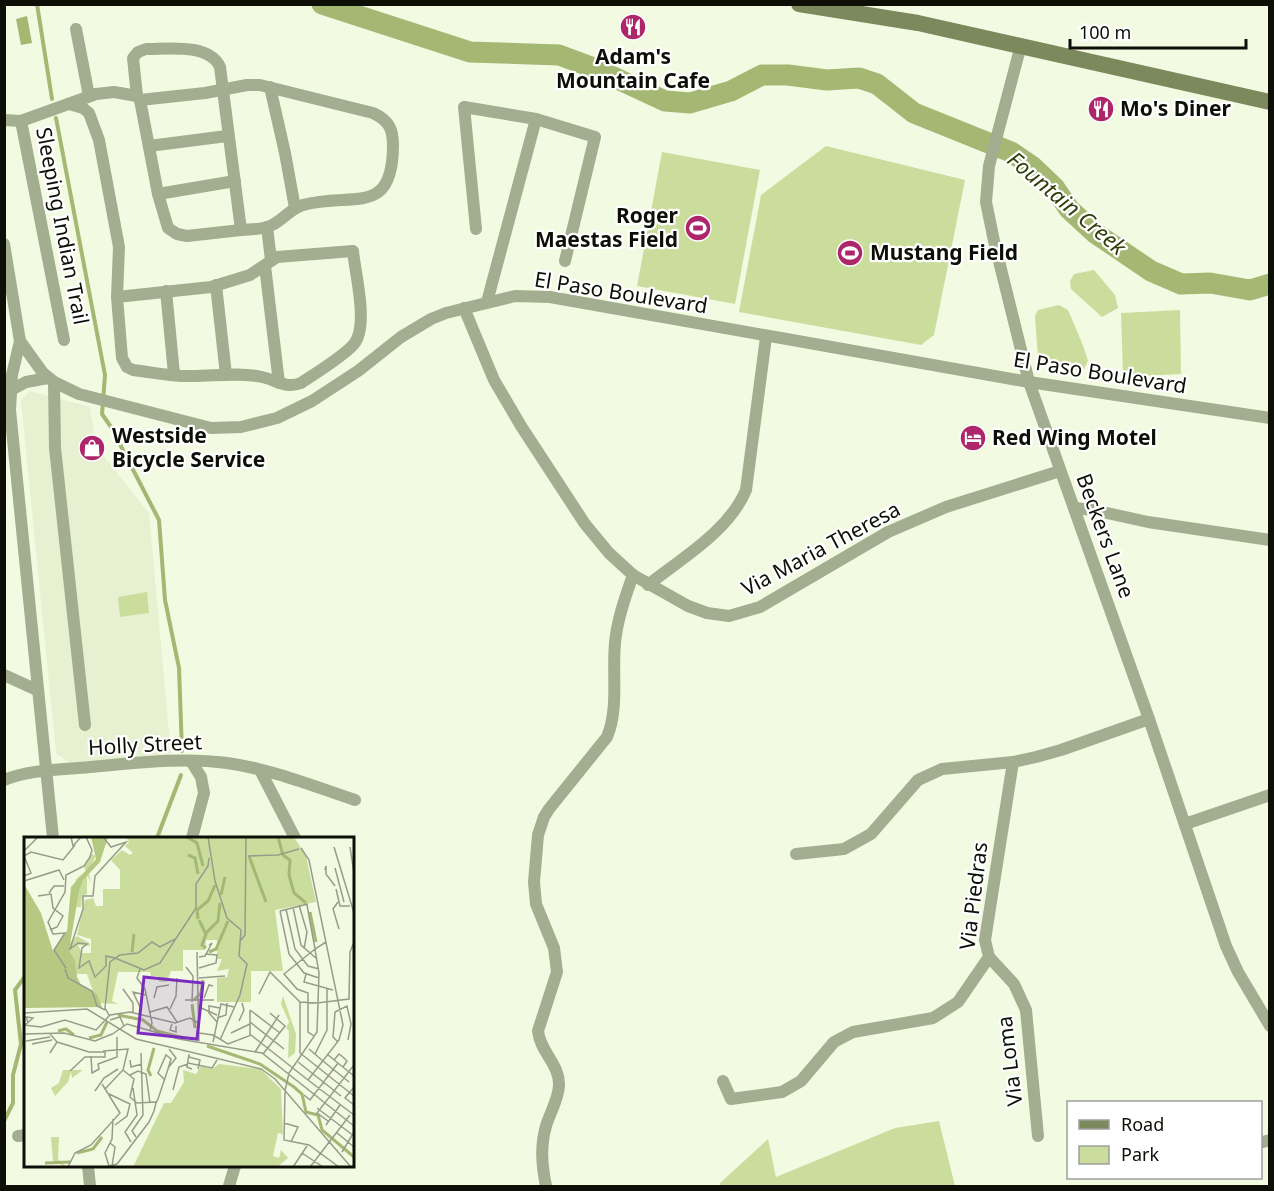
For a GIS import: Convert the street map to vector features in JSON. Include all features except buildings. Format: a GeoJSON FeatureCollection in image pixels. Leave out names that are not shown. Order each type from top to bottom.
{"type":"FeatureCollection","features":[{"type":"Feature","properties":{"kind":"main road"},"geometry":{"type":"LineString","coordinates":[[807,5],[918,22],[1269,102]]}},
{"type":"Feature","properties":{"kind":"street"},"geometry":{"type":"LineString","coordinates":[[76,29],[89,96]]}},
{"type":"Feature","properties":{"kind":"street","name":"Beckers Lane"},"geometry":{"type":"LineString","coordinates":[[1022,45],[990,166],[987,207],[1029,382],[1149,719],[1226,946],[1269,1026]]}},
{"type":"Feature","properties":{"kind":"street"},"geometry":{"type":"LineString","coordinates":[[6,117],[21,120],[89,96],[114,92],[138,98],[222,91],[247,85],[270,87],[373,112],[386,120],[392,130],[393,148],[389,178],[379,192],[365,198],[309,204],[295,208],[267,227],[241,230],[187,236],[177,234],[168,228],[158,194],[138,98],[132,61],[138,52],[146,49],[191,50],[210,55],[220,67],[222,91],[227,136],[241,230]]}},
{"type":"Feature","properties":{"kind":"street"},"geometry":{"type":"LineString","coordinates":[[270,87],[295,208]]}},
{"type":"Feature","properties":{"kind":"street"},"geometry":{"type":"LineString","coordinates":[[69,104],[83,108],[89,113],[99,140],[119,247],[117,297],[118,328],[123,361],[127,367],[133,370],[190,376],[258,376],[294,386],[351,347],[358,338],[361,319],[353,251],[298,254],[268,263],[250,275],[216,285],[117,297]]}},
{"type":"Feature","properties":{"kind":"street"},"geometry":{"type":"LineString","coordinates":[[476,229],[464,107],[536,119],[595,137],[565,261]]}},
{"type":"Feature","properties":{"kind":"street"},"geometry":{"type":"LineString","coordinates":[[487,302],[536,119]]}},
{"type":"Feature","properties":{"kind":"street","name":"Sleeping Indian Trail"},"geometry":{"type":"LineString","coordinates":[[21,120],[64,340]]}},
{"type":"Feature","properties":{"kind":"street"},"geometry":{"type":"LineString","coordinates":[[149,146],[227,136]]}},
{"type":"Feature","properties":{"kind":"street"},"geometry":{"type":"LineString","coordinates":[[158,194],[235,182]]}},
{"type":"Feature","properties":{"kind":"street"},"geometry":{"type":"LineString","coordinates":[[267,227],[279,383]]}},
{"type":"Feature","properties":{"kind":"street"},"geometry":{"type":"LineString","coordinates":[[4,244],[20,340],[12,375],[10,410],[53,837]]}},
{"type":"Feature","properties":{"kind":"street"},"geometry":{"type":"LineString","coordinates":[[216,285],[226,375]]}},
{"type":"Feature","properties":{"kind":"street"},"geometry":{"type":"LineString","coordinates":[[166,291],[174,374]]}},
{"type":"Feature","properties":{"kind":"street","name":"El Paso Boulevard"},"geometry":{"type":"LineString","coordinates":[[51,380],[95,399],[211,428],[241,427],[277,418],[312,401],[358,371],[417,326],[446,313],[515,296],[550,297],[1029,382],[1269,418]]}},
{"type":"Feature","properties":{"kind":"street","name":"Via Maria Theresa"},"geometry":{"type":"LineString","coordinates":[[464,308],[494,380],[585,524],[609,553],[633,576],[688,606],[707,613],[729,616],[760,607],[888,532],[946,507],[1060,471]]}},
{"type":"Feature","properties":{"kind":"street"},"geometry":{"type":"LineString","coordinates":[[648,585],[720,528],[740,506],[746,490],[766,337]]}},
{"type":"Feature","properties":{"kind":"street"},"geometry":{"type":"LineString","coordinates":[[20,340],[43,373],[51,380],[85,725]]}},
{"type":"Feature","properties":{"kind":"street"},"geometry":{"type":"LineString","coordinates":[[11,390],[26,382],[51,380]]}},
{"type":"Feature","properties":{"kind":"street"},"geometry":{"type":"LineString","coordinates":[[1075,508],[1148,522],[1269,540]]}},
{"type":"Feature","properties":{"kind":"street"},"geometry":{"type":"LineString","coordinates":[[546,1186],[542,1168],[543,1142],[557,1097],[559,1079],[554,1063],[539,1040],[538,1031],[557,972],[554,948],[536,904],[535,855],[544,817],[607,737],[610,729],[613,710],[615,641],[622,606],[633,576]]}},
{"type":"Feature","properties":{"kind":"street"},"geometry":{"type":"LineString","coordinates":[[4,675],[37,690]]}},
{"type":"Feature","properties":{"kind":"street"},"geometry":{"type":"LineString","coordinates":[[796,854],[844,849],[871,834],[918,780],[942,769],[1013,762],[1061,750],[1149,719]]}},
{"type":"Feature","properties":{"kind":"street","name":"Holly Street"},"geometry":{"type":"LineString","coordinates":[[4,780],[45,771],[171,760],[191,761],[229,764],[260,770],[355,800]]}},
{"type":"Feature","properties":{"kind":"street"},"geometry":{"type":"LineString","coordinates":[[191,761],[201,777],[204,793],[192,837]]}},
{"type":"Feature","properties":{"kind":"street","name":"Via Piedras"},"geometry":{"type":"LineString","coordinates":[[723,1081],[731,1099],[782,1092],[801,1081],[834,1042],[853,1032],[933,1018],[958,1002],[989,957],[985,940],[1013,762]]}},
{"type":"Feature","properties":{"kind":"street"},"geometry":{"type":"LineString","coordinates":[[260,770],[294,837]]}},
{"type":"Feature","properties":{"kind":"street"},"geometry":{"type":"LineString","coordinates":[[1185,825],[1269,795]]}},
{"type":"Feature","properties":{"kind":"street","name":"Via Loma"},"geometry":{"type":"LineString","coordinates":[[989,957],[1014,984],[1026,1010],[1038,1136]]}},
{"type":"Feature","properties":{"kind":"street"},"geometry":{"type":"LineString","coordinates":[[88,1167],[90,1186]]}},
{"type":"Feature","properties":{"kind":"street"},"geometry":{"type":"LineString","coordinates":[[229,1186],[235,1167]]}},
{"type":"Feature","properties":{"kind":"shaded area"},"geometry":{"type":"Polygon","coordinates":[[[27,16],[32,43],[21,45],[16,19],[27,16]]]}},
{"type":"Feature","properties":{"kind":"shaded area"},"geometry":{"type":"Polygon","coordinates":[[[30,391],[90,407],[97,448],[149,513],[171,754],[70,763],[56,753],[21,401],[30,391]]]}},
{"type":"Feature","properties":{"kind":"green space","name":"Mustang Field"},"geometry":{"type":"Polygon","coordinates":[[[826,146],[965,180],[934,335],[921,345],[739,312],[761,195],[826,146]]]}},
{"type":"Feature","properties":{"kind":"green space","name":"Roger Maestas Field"},"geometry":{"type":"Polygon","coordinates":[[[662,152],[760,170],[735,304],[637,286],[662,152]]]}},
{"type":"Feature","properties":{"kind":"green space"},"geometry":{"type":"Polygon","coordinates":[[[1094,270],[1115,295],[1118,308],[1102,317],[1071,289],[1070,281],[1074,274],[1094,270]]]}},
{"type":"Feature","properties":{"kind":"green space"},"geometry":{"type":"Polygon","coordinates":[[[1059,305],[1068,310],[1081,341],[1088,361],[1084,369],[1060,368],[1038,358],[1035,316],[1038,310],[1059,305]]]}},
{"type":"Feature","properties":{"kind":"green space"},"geometry":{"type":"Polygon","coordinates":[[[1180,310],[1181,374],[1123,377],[1121,313],[1180,310]]]}},
{"type":"Feature","properties":{"kind":"green space"},"geometry":{"type":"Polygon","coordinates":[[[147,592],[149,613],[120,617],[118,597],[147,592]]]}},
{"type":"Feature","properties":{"kind":"green space"},"geometry":{"type":"Polygon","coordinates":[[[939,1121],[955,1186],[720,1186],[720,1183],[768,1139],[776,1177],[895,1128],[939,1121]]]}},
{"type":"Feature","properties":{"kind":"waterway"},"geometry":{"type":"LineString","coordinates":[[37,4],[52,99]]}},
{"type":"Feature","properties":{"kind":"waterway","name":"Fountain Creek"},"geometry":{"type":"LineString","coordinates":[[322,4],[470,52],[559,55],[594,68],[665,101],[690,103],[731,91],[762,75],[788,75],[827,80],[859,78],[877,84],[914,113],[1011,152],[1033,167],[1054,187],[1069,209],[1095,233],[1151,271],[1181,284],[1210,283],[1250,290],[1270,284]]}},
{"type":"Feature","properties":{"kind":"waterway"},"geometry":{"type":"LineString","coordinates":[[56,118],[105,375],[102,414],[159,520],[165,600],[179,668],[182,751]]}},
{"type":"Feature","properties":{"kind":"waterway"},"geometry":{"type":"LineString","coordinates":[[157,837],[181,775]]}},
{"type":"Feature","properties":{"kind":"waterway"},"geometry":{"type":"LineString","coordinates":[[4,1121],[13,1103],[13,1075],[21,1044],[15,990],[24,978]]}},
{"type":"Feature","properties":{"kind":"place","name":"Adam's Mountain Cafe"},"geometry":{"type":"Point","coordinates":[633,27]}},
{"type":"Feature","properties":{"kind":"place","name":"Mo's Diner"},"geometry":{"type":"Point","coordinates":[1101,109]}},
{"type":"Feature","properties":{"kind":"place","name":"Roger Maestas Field"},"geometry":{"type":"Point","coordinates":[698,228]}},
{"type":"Feature","properties":{"kind":"place","name":"Mustang Field"},"geometry":{"type":"Point","coordinates":[850,253]}},
{"type":"Feature","properties":{"kind":"place","name":"Red Wing Motel"},"geometry":{"type":"Point","coordinates":[973,438]}},
{"type":"Feature","properties":{"kind":"place","name":"Westside Bicycle Service"},"geometry":{"type":"Point","coordinates":[92,448]}}]}
